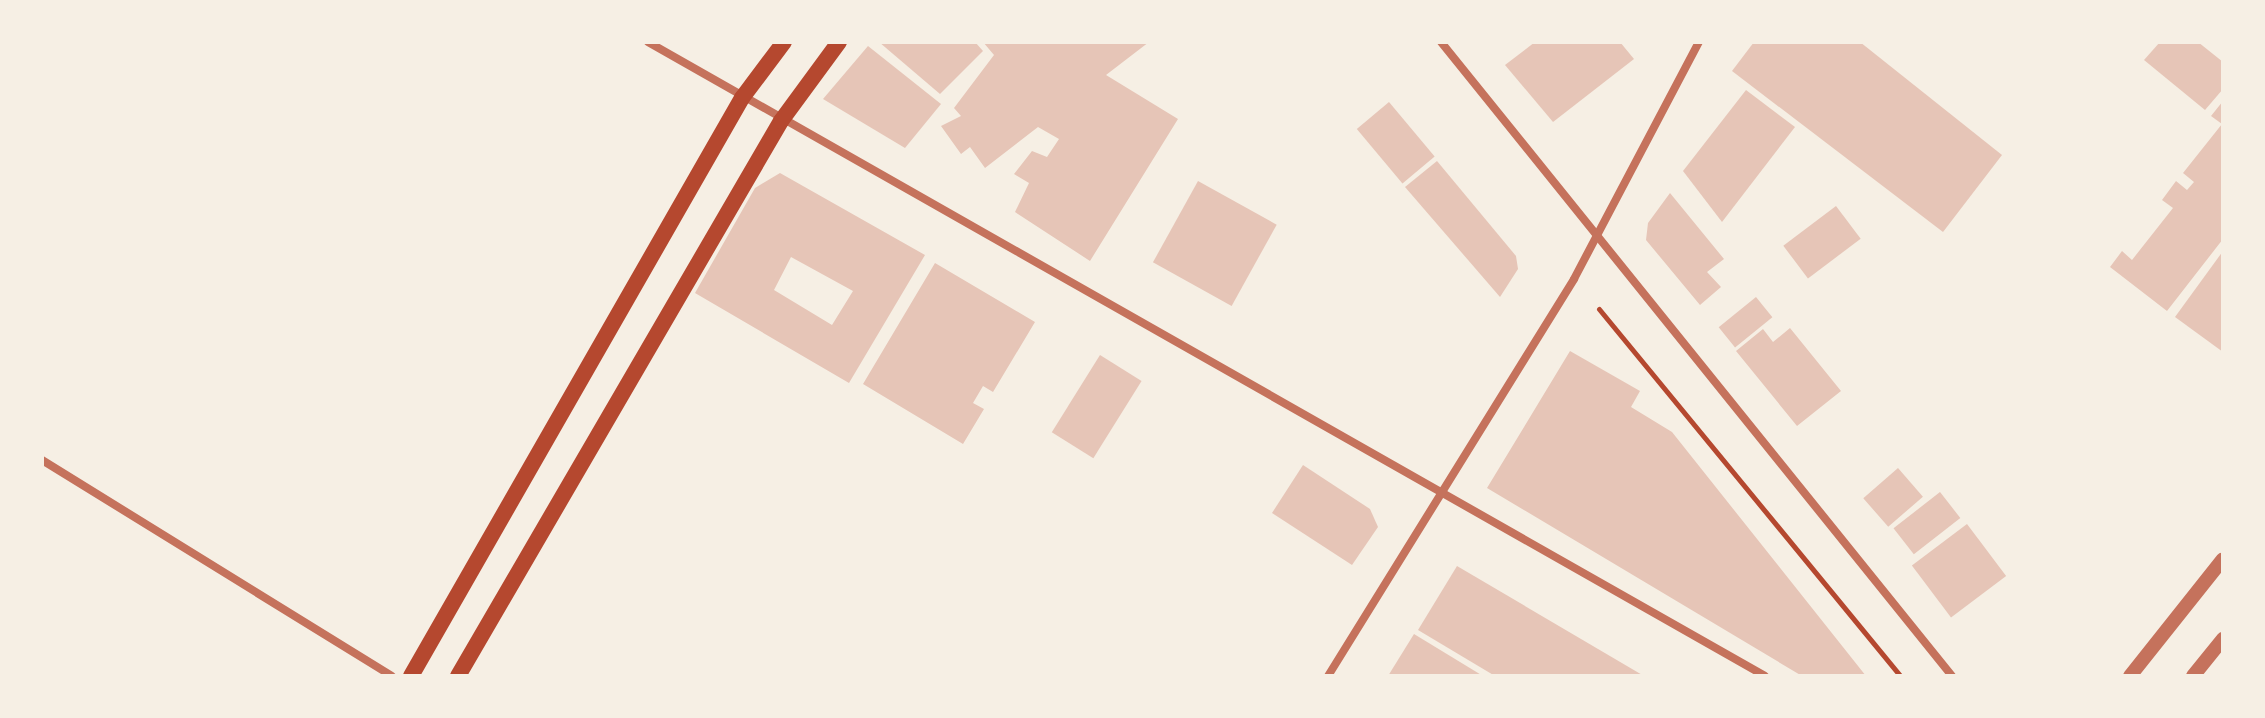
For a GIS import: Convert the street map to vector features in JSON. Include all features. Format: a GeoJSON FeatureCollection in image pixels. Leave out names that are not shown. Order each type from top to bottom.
{"type":"FeatureCollection","features":[{"type":"Feature","properties":{"kind":"main road"},"geometry":{"type":"LineString","coordinates":[[411,676],[742,98],[784,42]]}},
{"type":"Feature","properties":{"kind":"main road"},"geometry":{"type":"LineString","coordinates":[[458,676],[781,121],[839,42]]}},
{"type":"Feature","properties":{"kind":"street"},"geometry":{"type":"LineString","coordinates":[[648,42],[781,121],[1445,490],[1765,676]]}},
{"type":"Feature","properties":{"kind":"street"},"geometry":{"type":"LineString","coordinates":[[1441,42],[1600,231],[1952,676]]}},
{"type":"Feature","properties":{"kind":"street"},"geometry":{"type":"LineString","coordinates":[[1328,676],[1445,490],[1600,231],[1699,42]]}},
{"type":"Feature","properties":{"kind":"street"},"geometry":{"type":"LineString","coordinates":[[42,460],[392,676]]}},
{"type":"Feature","properties":{"kind":"street"},"geometry":{"type":"LineString","coordinates":[[2130,676],[2223,559]]}},
{"type":"Feature","properties":{"kind":"street"},"geometry":{"type":"LineString","coordinates":[[2193,676],[2223,639]]}},
{"type":"Feature","properties":{"kind":"street"},"geometry":{"type":"LineString","coordinates":[[1941,661],[1944,676]]}},
{"type":"Feature","properties":{"kind":"path"},"geometry":{"type":"LineString","coordinates":[[1599,309],[1900,676]]}},
{"type":"Feature","properties":{"kind":"building"},"geometry":{"type":"Polygon","coordinates":[[[879,42],[975,42],[983,51],[940,94],[879,42]]]}},
{"type":"Feature","properties":{"kind":"building"},"geometry":{"type":"Polygon","coordinates":[[[983,42],[1149,42],[1106,75],[1178,119],[1090,261],[1015,212],[1029,183],[1014,174],[1032,151],[1047,157],[1059,139],[1038,127],[985,168],[970,147],[961,154],[941,126],[961,116],[954,108],[994,55],[983,42]]]}},
{"type":"Feature","properties":{"kind":"building"},"geometry":{"type":"Polygon","coordinates":[[[1535,42],[1620,42],[1634,59],[1553,122],[1505,65],[1535,42]]]}},
{"type":"Feature","properties":{"kind":"building"},"geometry":{"type":"Polygon","coordinates":[[[1754,42],[1860,42],[2002,155],[1943,232],[1732,71],[1754,42]]]}},
{"type":"Feature","properties":{"kind":"building"},"geometry":{"type":"Polygon","coordinates":[[[2160,42],[2198,42],[2223,62],[2223,89],[2205,110],[2144,60],[2160,42]]]}},
{"type":"Feature","properties":{"kind":"building"},"geometry":{"type":"Polygon","coordinates":[[[868,46],[941,104],[905,148],[823,99],[868,46]]]}},
{"type":"Feature","properties":{"kind":"building"},"geometry":{"type":"Polygon","coordinates":[[[1746,90],[1795,127],[1722,222],[1683,171],[1746,90]]]}},
{"type":"Feature","properties":{"kind":"building"},"geometry":{"type":"Polygon","coordinates":[[[2223,101],[2223,239],[2167,311],[2110,267],[2122,251],[2132,260],[2173,208],[2162,200],[2176,181],[2187,190],[2194,182],[2183,173],[2222,124],[2211,116],[2223,101]]]}},
{"type":"Feature","properties":{"kind":"building"},"geometry":{"type":"Polygon","coordinates":[[[1389,102],[1435,156],[1402,183],[1357,129],[1389,102]]]}},
{"type":"Feature","properties":{"kind":"building"},"geometry":{"type":"Polygon","coordinates":[[[1437,161],[1516,256],[1518,269],[1500,297],[1405,187],[1437,161]]]}},
{"type":"Feature","properties":{"kind":"building"},"geometry":{"type":"Polygon","coordinates":[[[780,173],[925,255],[849,383],[695,293],[755,188],[780,173]],[[791,257],[774,290],[832,325],[853,291],[791,257]]]}},
{"type":"Feature","properties":{"kind":"building"},"geometry":{"type":"Polygon","coordinates":[[[1198,181],[1277,225],[1232,306],[1153,262],[1198,181]]]}},
{"type":"Feature","properties":{"kind":"building"},"geometry":{"type":"Polygon","coordinates":[[[1670,193],[1724,259],[1707,272],[1721,287],[1700,305],[1646,240],[1648,223],[1670,193]]]}},
{"type":"Feature","properties":{"kind":"building"},"geometry":{"type":"Polygon","coordinates":[[[1836,206],[1861,239],[1808,278],[1783,246],[1836,206]]]}},
{"type":"Feature","properties":{"kind":"building"},"geometry":{"type":"Polygon","coordinates":[[[2223,251],[2223,352],[2175,317],[2223,251]]]}},
{"type":"Feature","properties":{"kind":"building"},"geometry":{"type":"Polygon","coordinates":[[[935,263],[1035,322],[993,392],[983,386],[973,403],[984,409],[963,444],[863,384],[935,263]]]}},
{"type":"Feature","properties":{"kind":"building"},"geometry":{"type":"Polygon","coordinates":[[[1756,297],[1772,317],[1735,347],[1719,327],[1756,297]]]}},
{"type":"Feature","properties":{"kind":"building"},"geometry":{"type":"Polygon","coordinates":[[[1790,328],[1841,391],[1797,426],[1736,351],[1763,329],[1773,342],[1790,328]]]}},
{"type":"Feature","properties":{"kind":"building"},"geometry":{"type":"Polygon","coordinates":[[[1570,351],[1640,391],[1631,407],[1672,432],[1866,676],[1802,676],[1487,488],[1570,351]]]}},
{"type":"Feature","properties":{"kind":"building"},"geometry":{"type":"Polygon","coordinates":[[[1100,355],[1142,381],[1093,458],[1052,432],[1100,355]]]}},
{"type":"Feature","properties":{"kind":"building"},"geometry":{"type":"Polygon","coordinates":[[[1303,465],[1370,509],[1378,527],[1352,565],[1272,513],[1303,465]]]}},
{"type":"Feature","properties":{"kind":"building"},"geometry":{"type":"Polygon","coordinates":[[[1898,468],[1923,497],[1888,527],[1863,498],[1898,468]]]}},
{"type":"Feature","properties":{"kind":"building"},"geometry":{"type":"Polygon","coordinates":[[[1940,492],[1960,518],[1914,554],[1894,528],[1940,492]]]}},
{"type":"Feature","properties":{"kind":"building"},"geometry":{"type":"Polygon","coordinates":[[[1967,524],[2006,576],[1951,617],[1912,566],[1967,524]]]}},
{"type":"Feature","properties":{"kind":"building"},"geometry":{"type":"Polygon","coordinates":[[[1457,566],[1644,676],[1495,676],[1418,630],[1457,566]]]}},
{"type":"Feature","properties":{"kind":"building"},"geometry":{"type":"Polygon","coordinates":[[[1414,634],[1483,676],[1388,676],[1414,634]]]}}]}
